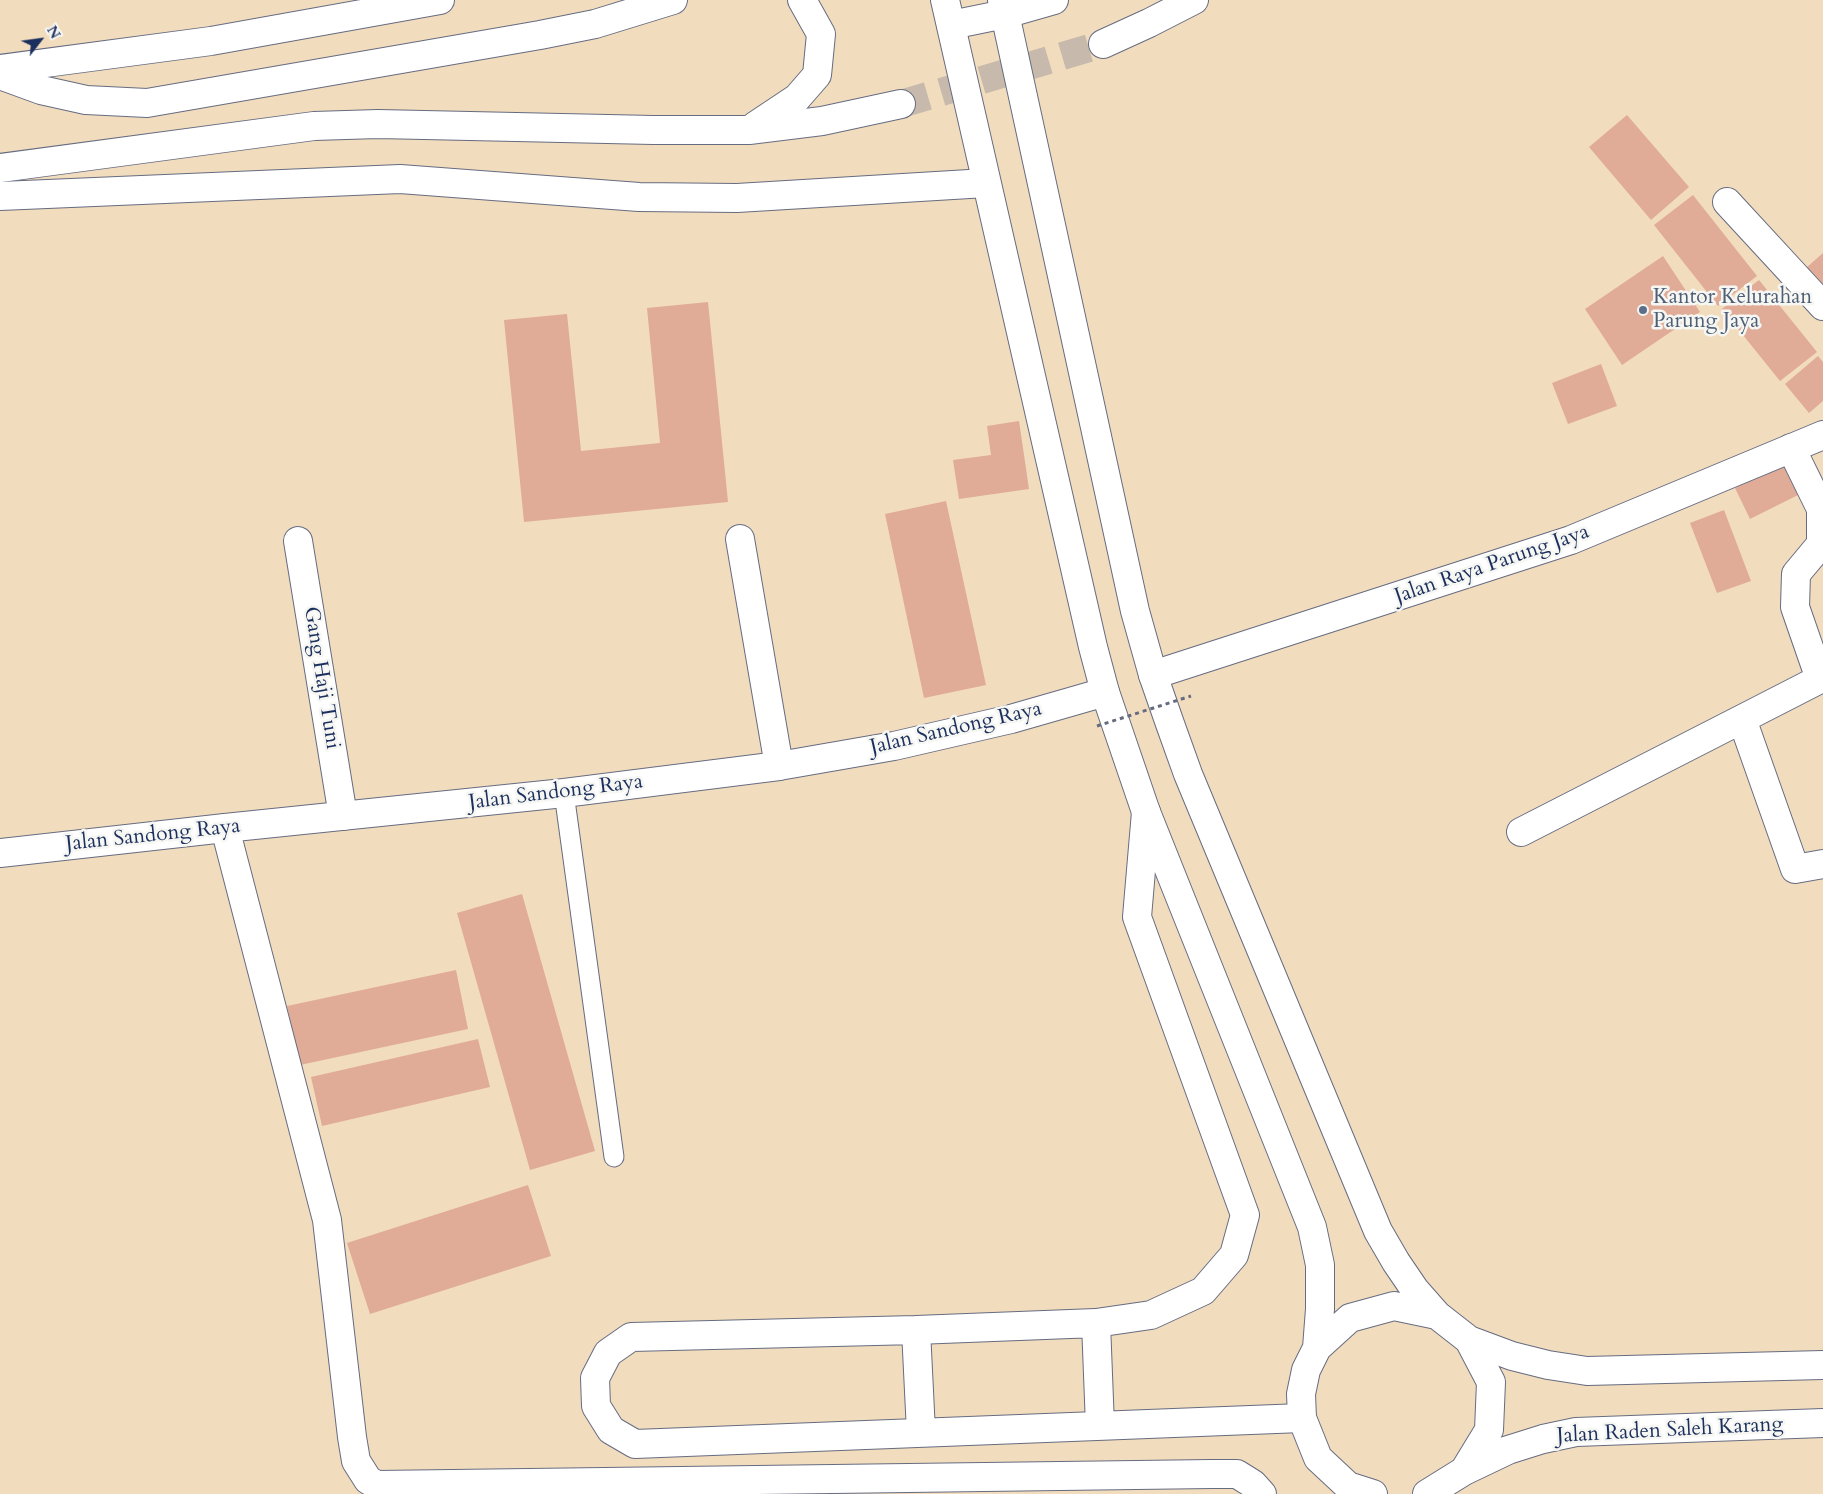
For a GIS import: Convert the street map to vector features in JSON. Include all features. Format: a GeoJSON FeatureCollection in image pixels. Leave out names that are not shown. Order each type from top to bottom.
{"type":"FeatureCollection","features":[{"type":"Feature","properties":{"kind":"main road"},"geometry":{"type":"LineString","coordinates":[[0,68],[211,41],[440,0]]}},
{"type":"Feature","properties":{"kind":"main road"},"geometry":{"type":"LineString","coordinates":[[0,75],[41,90],[86,100],[147,103],[540,35],[595,24],[673,0]]}},
{"type":"Feature","properties":{"kind":"main road"},"geometry":{"type":"LineString","coordinates":[[749,130],[797,98],[817,76],[821,34],[802,0]]}},
{"type":"Feature","properties":{"kind":"main road"},"geometry":{"type":"LineString","coordinates":[[1054,0],[948,12],[1093,647],[1146,812],[1312,1227],[1320,1265],[1320,1310],[1317,1348]]}},
{"type":"Feature","properties":{"kind":"main road"},"geometry":{"type":"LineString","coordinates":[[1103,44],[1149,24],[1194,0]]}},
{"type":"Feature","properties":{"kind":"main road"},"geometry":{"type":"LineString","coordinates":[[1004,7],[1136,611],[1154,675],[1188,774],[1378,1231],[1396,1262],[1437,1315],[1469,1340],[1512,1356],[1548,1365],[1587,1371],[1823,1365]]}},
{"type":"Feature","properties":{"kind":"main road"},"geometry":{"type":"LineString","coordinates":[[0,168],[314,126],[347,124],[749,130],[822,121],[901,104]]}},
{"type":"Feature","properties":{"kind":"main road"},"geometry":{"type":"LineString","coordinates":[[0,196],[400,179],[638,197],[727,198],[986,183]]}},
{"type":"Feature","properties":{"kind":"main road"},"geometry":{"type":"LineString","coordinates":[[1727,202],[1823,306]]}},
{"type":"Feature","properties":{"kind":"main road","name":"Jalan Raya Parung Jaya"},"geometry":{"type":"LineString","coordinates":[[1154,675],[1563,543],[1823,435]]}},
{"type":"Feature","properties":{"kind":"main road"},"geometry":{"type":"LineString","coordinates":[[1521,832],[1820,679],[1795,607],[1796,574],[1821,544],[1821,509],[1791,448]]}},
{"type":"Feature","properties":{"kind":"main road"},"geometry":{"type":"LineString","coordinates":[[740,539],[779,766]]}},
{"type":"Feature","properties":{"kind":"main road","name":"Gang Haji Tuni"},"geometry":{"type":"LineString","coordinates":[[298,541],[343,816]]}},
{"type":"Feature","properties":{"kind":"main road","name":"Jalan Sandong Raya"},"geometry":{"type":"LineString","coordinates":[[0,853],[564,793],[779,766],[894,746],[1011,718],[1106,692]]}},
{"type":"Feature","properties":{"kind":"main road"},"geometry":{"type":"LineString","coordinates":[[1742,719],[1794,869],[1823,864]]}},
{"type":"Feature","properties":{"kind":"main road"},"geometry":{"type":"LineString","coordinates":[[1146,812],[1137,917],[1245,1215],[1234,1255],[1203,1291],[1151,1315],[1096,1323],[916,1330],[631,1337],[608,1352],[595,1378],[596,1406],[611,1430],[634,1444],[1302,1418]]}},
{"type":"Feature","properties":{"kind":"main road"},"geometry":{"type":"LineString","coordinates":[[224,828],[327,1220],[352,1437],[356,1461],[368,1480],[377,1485],[1236,1474],[1254,1484],[1262,1494]]}},
{"type":"Feature","properties":{"kind":"main road"},"geometry":{"type":"LineString","coordinates":[[1373,1494],[1348,1486],[1318,1458],[1302,1418],[1301,1394],[1306,1370],[1317,1348],[1350,1318],[1394,1306],[1437,1315]]}},
{"type":"Feature","properties":{"kind":"main road"},"geometry":{"type":"LineString","coordinates":[[1096,1323],[1100,1426]]}},
{"type":"Feature","properties":{"kind":"main road"},"geometry":{"type":"LineString","coordinates":[[916,1330],[921,1432]]}},
{"type":"Feature","properties":{"kind":"main road"},"geometry":{"type":"LineString","coordinates":[[1464,1471],[1489,1430],[1491,1382],[1469,1340]]}},
{"type":"Feature","properties":{"kind":"main road","name":"Jalan Raden Saleh Karang"},"geometry":{"type":"LineString","coordinates":[[1427,1494],[1464,1471],[1508,1450],[1543,1439],[1576,1432],[1823,1423]]}},
{"type":"Feature","properties":{"kind":"lane"},"geometry":{"type":"LineString","coordinates":[[564,793],[614,1157]]}},
{"type":"Feature","properties":{"kind":"path"},"geometry":{"type":"LineString","coordinates":[[1097,726],[1191,696]]}},
{"type":"Feature","properties":{"kind":"building"},"geometry":{"type":"Polygon","coordinates":[[[1627,115],[1689,187],[1651,220],[1589,147],[1627,115]]]}},
{"type":"Feature","properties":{"kind":"building"},"geometry":{"type":"Polygon","coordinates":[[[1693,195],[1757,276],[1718,306],[1654,225],[1693,195]]]}},
{"type":"Feature","properties":{"kind":"building"},"geometry":{"type":"Polygon","coordinates":[[[1823,253],[1823,287],[1806,268],[1823,253]]]}},
{"type":"Feature","properties":{"kind":"building","name":"Kantor Kelurahan Parung Jaya"},"geometry":{"type":"Polygon","coordinates":[[[1663,256],[1700,312],[1622,365],[1585,309],[1663,256]]]}},
{"type":"Feature","properties":{"kind":"building"},"geometry":{"type":"Polygon","coordinates":[[[1759,280],[1817,352],[1780,381],[1722,309],[1759,280]]]}},
{"type":"Feature","properties":{"kind":"building"},"geometry":{"type":"Polygon","coordinates":[[[708,302],[728,502],[524,522],[504,320],[567,314],[581,451],[660,443],[647,308],[708,302]]]}},
{"type":"Feature","properties":{"kind":"building"},"geometry":{"type":"Polygon","coordinates":[[[1818,356],[1823,362],[1823,401],[1809,413],[1785,384],[1818,356]]]}},
{"type":"Feature","properties":{"kind":"building"},"geometry":{"type":"Polygon","coordinates":[[[1601,364],[1617,406],[1568,424],[1552,383],[1601,364]]]}},
{"type":"Feature","properties":{"kind":"building"},"geometry":{"type":"Polygon","coordinates":[[[1019,421],[1029,489],[959,499],[953,460],[991,455],[987,426],[1019,421]]]}},
{"type":"Feature","properties":{"kind":"building"},"geometry":{"type":"Polygon","coordinates":[[[1785,463],[1800,494],[1750,519],[1735,488],[1785,463]]]}},
{"type":"Feature","properties":{"kind":"building"},"geometry":{"type":"Polygon","coordinates":[[[946,501],[986,685],[924,698],[885,514],[946,501]]]}},
{"type":"Feature","properties":{"kind":"building"},"geometry":{"type":"Polygon","coordinates":[[[1724,510],[1751,581],[1717,593],[1690,523],[1724,510]]]}},
{"type":"Feature","properties":{"kind":"building"},"geometry":{"type":"Polygon","coordinates":[[[522,894],[595,1151],[530,1170],[457,913],[522,894]]]}},
{"type":"Feature","properties":{"kind":"building"},"geometry":{"type":"Polygon","coordinates":[[[456,970],[468,1029],[300,1065],[287,1006],[456,970]]]}},
{"type":"Feature","properties":{"kind":"building"},"geometry":{"type":"Polygon","coordinates":[[[478,1039],[490,1087],[322,1126],[311,1077],[478,1039]]]}},
{"type":"Feature","properties":{"kind":"building"},"geometry":{"type":"Polygon","coordinates":[[[528,1185],[551,1256],[370,1314],[347,1243],[528,1185]]]}},
{"type":"Feature","properties":{"kind":"tunnel"},"geometry":{"type":"LineString","coordinates":[[901,104],[1103,44]]}},
{"type":"Feature","properties":{"kind":"place","name":"Kantor Kelurahan Parung Jaya"},"geometry":{"type":"Point","coordinates":[1643,310]}}]}
